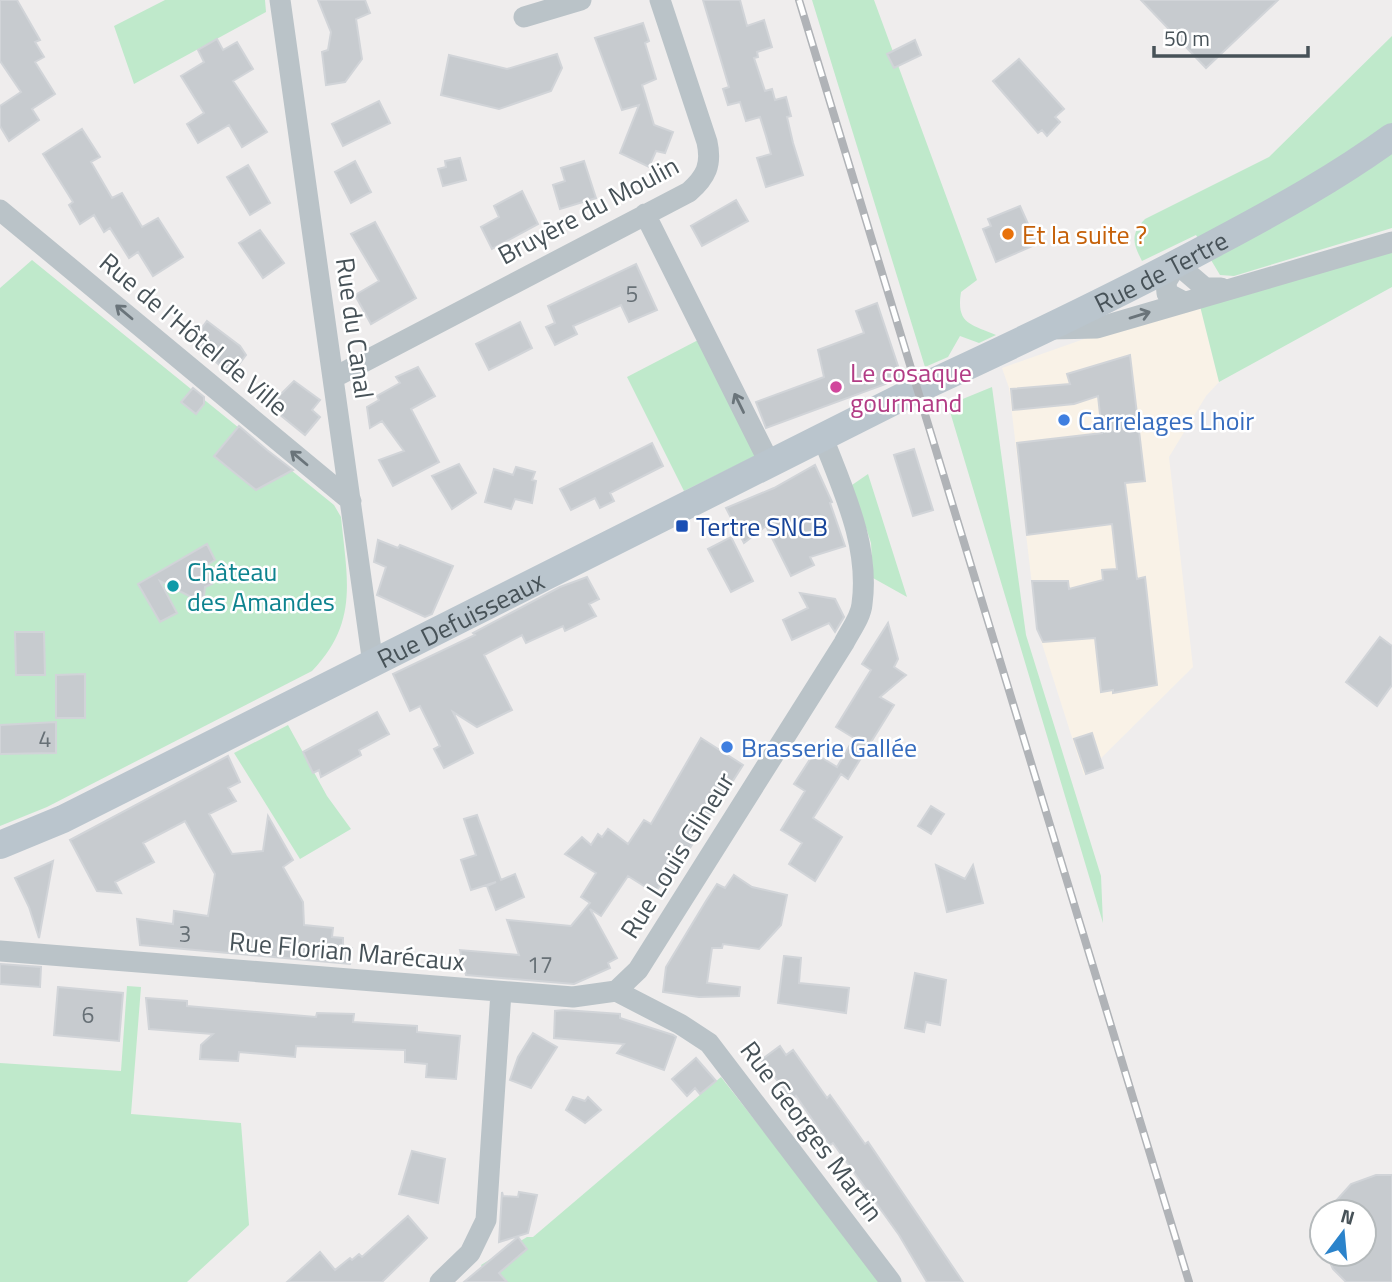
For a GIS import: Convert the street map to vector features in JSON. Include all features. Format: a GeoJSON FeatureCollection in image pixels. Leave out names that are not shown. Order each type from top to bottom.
{"type":"FeatureCollection","features":[{"type":"Feature","properties":{"kind":"street","name":"Rue du Canal"},"geometry":{"type":"LineString","coordinates":[[280,0],[373,664]]}},
{"type":"Feature","properties":{"kind":"street"},"geometry":{"type":"LineString","coordinates":[[524,17],[581,0]]}},
{"type":"Feature","properties":{"kind":"street","name":"Bruyère du Moulin"},"geometry":{"type":"LineString","coordinates":[[333,378],[689,192],[704,179],[709,162],[707,142],[660,0]]}},
{"type":"Feature","properties":{"kind":"street","name":"Rue de Tertre"},"geometry":{"type":"LineString","coordinates":[[918,389],[1049,329],[1177,264],[1321,186],[1392,137]]}},
{"type":"Feature","properties":{"kind":"street","name":"Rue de l'Hôtel de Ville"},"geometry":{"type":"LineString","coordinates":[[0,210],[351,501]]}},
{"type":"Feature","properties":{"kind":"street"},"geometry":{"type":"LineString","coordinates":[[645,214],[770,464]]}},
{"type":"Feature","properties":{"kind":"street"},"geometry":{"type":"LineString","coordinates":[[1049,329],[1097,328],[1392,242]]}},
{"type":"Feature","properties":{"kind":"street"},"geometry":{"type":"LineString","coordinates":[[1184,302],[1167,293],[1166,282],[1177,264],[1205,288],[1227,288]]}},
{"type":"Feature","properties":{"kind":"street","name":"Rue Defuisseaux"},"geometry":{"type":"LineString","coordinates":[[0,845],[64,819],[918,389]]}},
{"type":"Feature","properties":{"kind":"street","name":"Rue Louis Glineur"},"geometry":{"type":"LineString","coordinates":[[616,990],[638,970],[844,643],[862,607],[864,569],[855,524],[823,438]]}},
{"type":"Feature","properties":{"kind":"street","name":"Rue Florian Marécaux"},"geometry":{"type":"LineString","coordinates":[[0,951],[573,997],[616,990]]}},
{"type":"Feature","properties":{"kind":"street","name":"Rue Georges Martin"},"geometry":{"type":"LineString","coordinates":[[616,990],[697,1034],[717,1052],[891,1282]]}},
{"type":"Feature","properties":{"kind":"street"},"geometry":{"type":"LineString","coordinates":[[440,1282],[470,1252],[486,1220],[500,992]]}},
{"type":"Feature","properties":{"kind":"shaded area"},"geometry":{"type":"Polygon","coordinates":[[[1200,306],[1219,382],[1206,396],[1169,457],[1193,667],[1084,775],[1037,628],[1009,388],[1002,368],[1084,339],[1200,306]]]}},
{"type":"Feature","properties":{"kind":"green space"},"geometry":{"type":"Polygon","coordinates":[[[165,0],[265,0],[266,12],[134,84],[114,26],[165,0]]]}},
{"type":"Feature","properties":{"kind":"green space"},"geometry":{"type":"Polygon","coordinates":[[[812,0],[874,0],[977,280],[961,292],[963,317],[972,325],[996,335],[979,343],[960,336],[948,357],[925,367],[812,0]]]}},
{"type":"Feature","properties":{"kind":"green space"},"geometry":{"type":"Polygon","coordinates":[[[1392,36],[1392,228],[1234,276],[1220,275],[1196,235],[1142,261],[1134,238],[1145,219],[1269,157],[1392,36]]]}},
{"type":"Feature","properties":{"kind":"green space"},"geometry":{"type":"Polygon","coordinates":[[[1392,250],[1392,287],[1219,382],[1200,306],[1392,250]]]}},
{"type":"Feature","properties":{"kind":"green space"},"geometry":{"type":"Polygon","coordinates":[[[32,260],[334,505],[341,517],[346,560],[346,599],[337,635],[312,671],[47,807],[0,826],[0,288],[32,260]]]}},
{"type":"Feature","properties":{"kind":"green space"},"geometry":{"type":"Polygon","coordinates":[[[702,338],[759,454],[684,491],[627,377],[702,338]]]}},
{"type":"Feature","properties":{"kind":"green space"},"geometry":{"type":"Polygon","coordinates":[[[992,387],[1026,635],[1101,876],[1103,923],[948,405],[992,387]]]}},
{"type":"Feature","properties":{"kind":"green space"},"geometry":{"type":"Polygon","coordinates":[[[868,474],[907,597],[873,578],[871,543],[852,485],[868,474]]]}},
{"type":"Feature","properties":{"kind":"green space"},"geometry":{"type":"Polygon","coordinates":[[[288,725],[327,796],[351,829],[300,859],[234,753],[288,725]]]}},
{"type":"Feature","properties":{"kind":"green space"},"geometry":{"type":"Polygon","coordinates":[[[127,986],[141,987],[131,1114],[241,1123],[249,1225],[187,1282],[0,1282],[0,1063],[121,1071],[127,986]]]}},
{"type":"Feature","properties":{"kind":"green space"},"geometry":{"type":"Polygon","coordinates":[[[721,1077],[882,1282],[490,1282],[481,1265],[527,1237],[533,1237],[721,1077]]]}},
{"type":"Feature","properties":{"kind":"building"},"geometry":{"type":"Polygon","coordinates":[[[0,0],[17,0],[40,40],[35,42],[44,57],[35,62],[55,94],[32,109],[39,120],[9,141],[0,126],[0,106],[21,92],[0,61],[0,0]]]}},
{"type":"Feature","properties":{"kind":"building"},"geometry":{"type":"Polygon","coordinates":[[[318,0],[365,0],[370,13],[356,19],[362,59],[345,82],[326,85],[322,52],[328,50],[331,32],[318,0]]]}},
{"type":"Feature","properties":{"kind":"building"},"geometry":{"type":"Polygon","coordinates":[[[703,0],[740,0],[747,26],[764,20],[772,47],[757,52],[758,57],[754,58],[765,91],[772,89],[775,100],[786,97],[791,116],[787,117],[803,175],[766,187],[757,158],[771,154],[760,117],[746,121],[740,102],[728,105],[723,89],[729,87],[703,0]]]}},
{"type":"Feature","properties":{"kind":"building"},"geometry":{"type":"Polygon","coordinates":[[[1141,0],[1278,0],[1206,68],[1141,0]]]}},
{"type":"Feature","properties":{"kind":"building"},"geometry":{"type":"Polygon","coordinates":[[[643,23],[649,41],[645,43],[656,79],[642,85],[654,125],[673,132],[665,153],[656,151],[649,167],[620,153],[639,105],[622,110],[595,38],[643,23]]]}},
{"type":"Feature","properties":{"kind":"building"},"geometry":{"type":"Polygon","coordinates":[[[217,39],[223,50],[237,42],[253,69],[233,81],[267,132],[242,147],[229,125],[198,143],[187,124],[204,113],[181,76],[204,62],[198,50],[217,39]]]}},
{"type":"Feature","properties":{"kind":"building"},"geometry":{"type":"Polygon","coordinates":[[[915,40],[921,55],[894,68],[887,54],[915,40]]]}},
{"type":"Feature","properties":{"kind":"building"},"geometry":{"type":"Polygon","coordinates":[[[557,54],[562,68],[551,91],[499,109],[441,95],[449,55],[507,69],[557,54]]]}},
{"type":"Feature","properties":{"kind":"building"},"geometry":{"type":"Polygon","coordinates":[[[1019,59],[1064,109],[1055,117],[1060,122],[1047,136],[1042,130],[1038,133],[993,81],[1019,59]]]}},
{"type":"Feature","properties":{"kind":"building"},"geometry":{"type":"Polygon","coordinates":[[[379,101],[390,123],[343,146],[332,124],[379,101]]]}},
{"type":"Feature","properties":{"kind":"building"},"geometry":{"type":"Polygon","coordinates":[[[82,129],[100,157],[91,162],[112,198],[122,193],[142,227],[158,218],[183,257],[153,276],[138,252],[129,258],[110,228],[104,232],[94,215],[80,224],[69,205],[73,202],[43,154],[82,129]]]}},
{"type":"Feature","properties":{"kind":"building"},"geometry":{"type":"Polygon","coordinates":[[[460,158],[466,180],[443,186],[438,169],[446,167],[445,161],[460,158]]]}},
{"type":"Feature","properties":{"kind":"building"},"geometry":{"type":"Polygon","coordinates":[[[355,161],[371,192],[351,203],[335,172],[355,161]]]}},
{"type":"Feature","properties":{"kind":"building"},"geometry":{"type":"Polygon","coordinates":[[[584,161],[596,198],[560,209],[553,185],[565,181],[561,168],[584,161]]]}},
{"type":"Feature","properties":{"kind":"building"},"geometry":{"type":"Polygon","coordinates":[[[248,165],[270,203],[250,215],[227,177],[248,165]]]}},
{"type":"Feature","properties":{"kind":"building"},"geometry":{"type":"Polygon","coordinates":[[[522,191],[538,224],[492,249],[481,227],[499,217],[494,206],[522,191]]]}},
{"type":"Feature","properties":{"kind":"building"},"geometry":{"type":"Polygon","coordinates":[[[736,200],[748,221],[702,246],[691,226],[736,200]]]}},
{"type":"Feature","properties":{"kind":"building"},"geometry":{"type":"Polygon","coordinates":[[[1020,206],[1037,244],[996,262],[983,229],[991,226],[988,219],[1020,206]]]}},
{"type":"Feature","properties":{"kind":"building"},"geometry":{"type":"Polygon","coordinates":[[[375,222],[416,298],[371,324],[355,295],[379,281],[351,234],[375,222]]]}},
{"type":"Feature","properties":{"kind":"building"},"geometry":{"type":"Polygon","coordinates":[[[260,230],[284,263],[263,278],[239,243],[260,230]]]}},
{"type":"Feature","properties":{"kind":"building"},"geometry":{"type":"Polygon","coordinates":[[[636,264],[657,310],[629,322],[621,305],[573,326],[577,334],[555,345],[546,327],[555,323],[548,306],[636,264]]]}},
{"type":"Feature","properties":{"kind":"building"},"geometry":{"type":"Polygon","coordinates":[[[877,303],[902,378],[766,428],[756,402],[824,377],[818,350],[864,333],[856,311],[877,303]]]}},
{"type":"Feature","properties":{"kind":"building"},"geometry":{"type":"Polygon","coordinates":[[[207,321],[240,346],[246,355],[231,375],[192,341],[207,321]]]}},
{"type":"Feature","properties":{"kind":"building"},"geometry":{"type":"Polygon","coordinates":[[[520,322],[532,348],[489,370],[476,344],[520,322]]]}},
{"type":"Feature","properties":{"kind":"building"},"geometry":{"type":"Polygon","coordinates":[[[1130,355],[1145,481],[1125,483],[1137,579],[1145,577],[1157,685],[1113,693],[1113,690],[1101,692],[1095,638],[1043,642],[1037,629],[1032,581],[1068,581],[1069,589],[1103,580],[1102,570],[1117,569],[1112,524],[1027,535],[1017,443],[1102,433],[1098,396],[1074,404],[1013,410],[1011,389],[1070,384],[1067,374],[1130,355]]]}},
{"type":"Feature","properties":{"kind":"building"},"geometry":{"type":"Polygon","coordinates":[[[418,367],[435,396],[411,409],[439,462],[393,486],[379,460],[404,451],[382,421],[370,428],[367,407],[379,400],[377,396],[400,383],[396,377],[418,367]]]}},
{"type":"Feature","properties":{"kind":"building"},"geometry":{"type":"Polygon","coordinates":[[[294,381],[320,400],[312,410],[320,417],[305,435],[269,406],[294,381]]]}},
{"type":"Feature","properties":{"kind":"building"},"geometry":{"type":"Polygon","coordinates":[[[193,388],[204,397],[204,404],[196,414],[181,402],[193,388]]]}},
{"type":"Feature","properties":{"kind":"building"},"geometry":{"type":"Polygon","coordinates":[[[239,426],[293,470],[256,490],[231,470],[214,456],[239,426]]]}},
{"type":"Feature","properties":{"kind":"building"},"geometry":{"type":"Polygon","coordinates":[[[652,443],[663,466],[610,493],[614,501],[600,508],[595,498],[571,510],[560,489],[652,443]]]}},
{"type":"Feature","properties":{"kind":"building"},"geometry":{"type":"Polygon","coordinates":[[[914,449],[933,510],[913,516],[894,455],[914,449]]]}},
{"type":"Feature","properties":{"kind":"building"},"geometry":{"type":"Polygon","coordinates":[[[459,464],[476,493],[452,509],[432,476],[459,464]]]}},
{"type":"Feature","properties":{"kind":"building"},"geometry":{"type":"Polygon","coordinates":[[[815,465],[832,502],[830,503],[845,546],[810,557],[814,565],[791,576],[766,526],[744,543],[726,508],[774,488],[815,465]]]}},
{"type":"Feature","properties":{"kind":"building"},"geometry":{"type":"Polygon","coordinates":[[[516,467],[535,472],[532,480],[536,481],[532,503],[515,499],[511,509],[485,502],[494,469],[513,475],[516,467]]]}},
{"type":"Feature","properties":{"kind":"building"},"geometry":{"type":"Polygon","coordinates":[[[731,537],[753,581],[731,592],[708,549],[731,537]]]}},
{"type":"Feature","properties":{"kind":"building"},"geometry":{"type":"Polygon","coordinates":[[[378,540],[398,548],[400,545],[453,566],[432,614],[425,617],[377,595],[386,567],[374,562],[378,540]]]}},
{"type":"Feature","properties":{"kind":"building","name":"Château des Amandes"},"geometry":{"type":"Polygon","coordinates":[[[207,544],[215,560],[204,567],[212,584],[205,587],[204,596],[197,600],[160,581],[177,613],[160,622],[138,584],[207,544]]]}},
{"type":"Feature","properties":{"kind":"building"},"geometry":{"type":"Polygon","coordinates":[[[587,577],[599,599],[589,604],[596,616],[565,631],[563,626],[526,643],[522,635],[484,655],[512,710],[477,727],[453,712],[473,753],[444,768],[434,749],[440,746],[420,706],[410,711],[393,674],[475,635],[473,633],[560,587],[587,577]]]}},
{"type":"Feature","properties":{"kind":"building"},"geometry":{"type":"Polygon","coordinates":[[[800,593],[835,599],[844,617],[835,632],[829,623],[792,640],[783,620],[808,608],[800,593]]]}},
{"type":"Feature","properties":{"kind":"building"},"geometry":{"type":"Polygon","coordinates":[[[888,623],[898,659],[894,667],[906,675],[880,697],[894,705],[848,779],[841,774],[813,818],[842,837],[815,881],[789,864],[802,843],[781,830],[805,791],[794,784],[814,753],[837,767],[854,738],[836,727],[871,670],[862,664],[888,623]]]}},
{"type":"Feature","properties":{"kind":"building"},"geometry":{"type":"Polygon","coordinates":[[[15,632],[44,632],[45,675],[16,675],[15,632]]]}},
{"type":"Feature","properties":{"kind":"building"},"geometry":{"type":"Polygon","coordinates":[[[1380,637],[1392,646],[1392,685],[1377,706],[1346,682],[1380,637]]]}},
{"type":"Feature","properties":{"kind":"building"},"geometry":{"type":"Polygon","coordinates":[[[85,674],[85,718],[56,718],[56,675],[85,674]]]}},
{"type":"Feature","properties":{"kind":"building"},"geometry":{"type":"Polygon","coordinates":[[[377,712],[389,734],[359,750],[361,755],[321,777],[319,770],[313,773],[303,752],[377,712]]]}},
{"type":"Feature","properties":{"kind":"building"},"geometry":{"type":"Polygon","coordinates":[[[56,722],[56,753],[0,754],[0,725],[56,722]]]}},
{"type":"Feature","properties":{"kind":"building"},"geometry":{"type":"Polygon","coordinates":[[[1092,733],[1103,768],[1086,774],[1074,739],[1092,733]]]}},
{"type":"Feature","properties":{"kind":"building"},"geometry":{"type":"Polygon","coordinates":[[[701,738],[743,765],[674,873],[670,871],[655,893],[628,876],[601,916],[590,909],[617,958],[608,963],[610,968],[574,984],[466,975],[460,950],[519,955],[507,920],[571,926],[590,903],[581,897],[596,873],[565,854],[582,837],[591,845],[598,834],[602,837],[608,829],[628,844],[644,820],[651,824],[701,738]]]}},
{"type":"Feature","properties":{"kind":"building"},"geometry":{"type":"Polygon","coordinates":[[[228,756],[240,782],[228,788],[236,801],[209,814],[232,854],[263,851],[268,816],[293,860],[283,867],[303,902],[304,925],[333,928],[332,937],[343,938],[343,946],[352,948],[350,964],[140,945],[137,919],[173,924],[174,911],[208,916],[215,874],[185,821],[143,843],[154,862],[115,882],[121,893],[97,891],[70,840],[228,756]]]}},
{"type":"Feature","properties":{"kind":"building"},"geometry":{"type":"Polygon","coordinates":[[[931,806],[944,814],[931,834],[918,826],[931,806]]]}},
{"type":"Feature","properties":{"kind":"building"},"geometry":{"type":"Polygon","coordinates":[[[477,815],[501,880],[515,874],[524,897],[496,910],[487,886],[496,882],[471,890],[461,860],[476,855],[464,819],[477,815]]]}},
{"type":"Feature","properties":{"kind":"building"},"geometry":{"type":"Polygon","coordinates":[[[53,861],[39,938],[29,907],[15,878],[53,861]]]}},
{"type":"Feature","properties":{"kind":"building"},"geometry":{"type":"Polygon","coordinates":[[[936,865],[965,879],[973,865],[983,903],[947,912],[936,865]]]}},
{"type":"Feature","properties":{"kind":"building"},"geometry":{"type":"Polygon","coordinates":[[[734,875],[752,887],[787,895],[781,925],[759,949],[723,944],[722,948],[712,948],[707,983],[740,987],[739,996],[699,997],[663,992],[666,967],[706,901],[717,884],[725,888],[734,875]]]}},
{"type":"Feature","properties":{"kind":"building"},"geometry":{"type":"Polygon","coordinates":[[[784,956],[801,958],[799,983],[849,988],[846,1013],[778,1003],[784,956]]]}},
{"type":"Feature","properties":{"kind":"building"},"geometry":{"type":"Polygon","coordinates":[[[0,964],[41,967],[40,987],[0,984],[0,964]]]}},
{"type":"Feature","properties":{"kind":"building"},"geometry":{"type":"Polygon","coordinates":[[[915,973],[946,980],[940,1025],[926,1022],[924,1032],[905,1028],[915,973]]]}},
{"type":"Feature","properties":{"kind":"building"},"geometry":{"type":"Polygon","coordinates":[[[58,987],[123,993],[119,1041],[54,1035],[58,987]]]}},
{"type":"Feature","properties":{"kind":"building"},"geometry":{"type":"Polygon","coordinates":[[[146,998],[187,1001],[187,1006],[316,1017],[317,1013],[354,1014],[353,1022],[417,1026],[417,1032],[460,1036],[456,1079],[426,1077],[427,1064],[405,1062],[405,1050],[296,1046],[295,1057],[239,1052],[238,1061],[200,1059],[201,1045],[213,1034],[149,1029],[146,998]]]}},
{"type":"Feature","properties":{"kind":"building"},"geometry":{"type":"Polygon","coordinates":[[[555,1011],[620,1014],[620,1018],[673,1035],[676,1037],[664,1070],[617,1053],[624,1044],[554,1038],[555,1011]]]}},
{"type":"Feature","properties":{"kind":"building"},"geometry":{"type":"Polygon","coordinates":[[[533,1033],[557,1047],[531,1088],[510,1080],[518,1057],[533,1033]]]}},
{"type":"Feature","properties":{"kind":"building"},"geometry":{"type":"Polygon","coordinates":[[[780,1046],[786,1055],[793,1050],[827,1098],[830,1095],[865,1144],[868,1142],[963,1282],[927,1282],[899,1235],[833,1143],[830,1145],[796,1096],[792,1099],[761,1060],[780,1046]]]}},
{"type":"Feature","properties":{"kind":"building"},"geometry":{"type":"Polygon","coordinates":[[[696,1058],[716,1081],[700,1094],[695,1088],[687,1096],[672,1079],[696,1058]]]}},
{"type":"Feature","properties":{"kind":"building"},"geometry":{"type":"Polygon","coordinates":[[[573,1097],[585,1101],[588,1097],[601,1110],[585,1123],[566,1110],[573,1097]]]}},
{"type":"Feature","properties":{"kind":"building"},"geometry":{"type":"Polygon","coordinates":[[[412,1151],[445,1159],[438,1203],[399,1194],[412,1151]]]}},
{"type":"Feature","properties":{"kind":"building"},"geometry":{"type":"Polygon","coordinates":[[[1376,1175],[1392,1175],[1392,1282],[1346,1282],[1333,1268],[1378,1268],[1378,1198],[1338,1198],[1351,1184],[1376,1175]]]}},
{"type":"Feature","properties":{"kind":"building"},"geometry":{"type":"Polygon","coordinates":[[[502,1192],[503,1196],[518,1197],[519,1192],[537,1195],[528,1233],[499,1242],[502,1192]]]}},
{"type":"Feature","properties":{"kind":"building"},"geometry":{"type":"Polygon","coordinates":[[[408,1216],[427,1238],[382,1282],[287,1282],[320,1252],[335,1270],[350,1258],[352,1260],[359,1254],[362,1257],[408,1216]]]}},
{"type":"Feature","properties":{"kind":"building"},"geometry":{"type":"Polygon","coordinates":[[[518,1237],[527,1249],[499,1273],[507,1282],[464,1282],[518,1237]]]}},
{"type":"Feature","properties":{"kind":"railway"},"geometry":{"type":"LineString","coordinates":[[799,0],[1189,1282]]}},
{"type":"Feature","properties":{"kind":"place","name":"Et la suite ?"},"geometry":{"type":"Point","coordinates":[1008,234]}},
{"type":"Feature","properties":{"kind":"place","name":"Le cosaque gourmand"},"geometry":{"type":"Point","coordinates":[836,387]}},
{"type":"Feature","properties":{"kind":"place","name":"Carrelages Lhoir"},"geometry":{"type":"Point","coordinates":[1064,420]}},
{"type":"Feature","properties":{"kind":"place","name":"Tertre SNCB"},"geometry":{"type":"Point","coordinates":[682,526]}},
{"type":"Feature","properties":{"kind":"place","name":"Château des Amandes"},"geometry":{"type":"Point","coordinates":[173,586]}},
{"type":"Feature","properties":{"kind":"place","name":"Brasserie Gallée"},"geometry":{"type":"Point","coordinates":[727,747]}}]}
